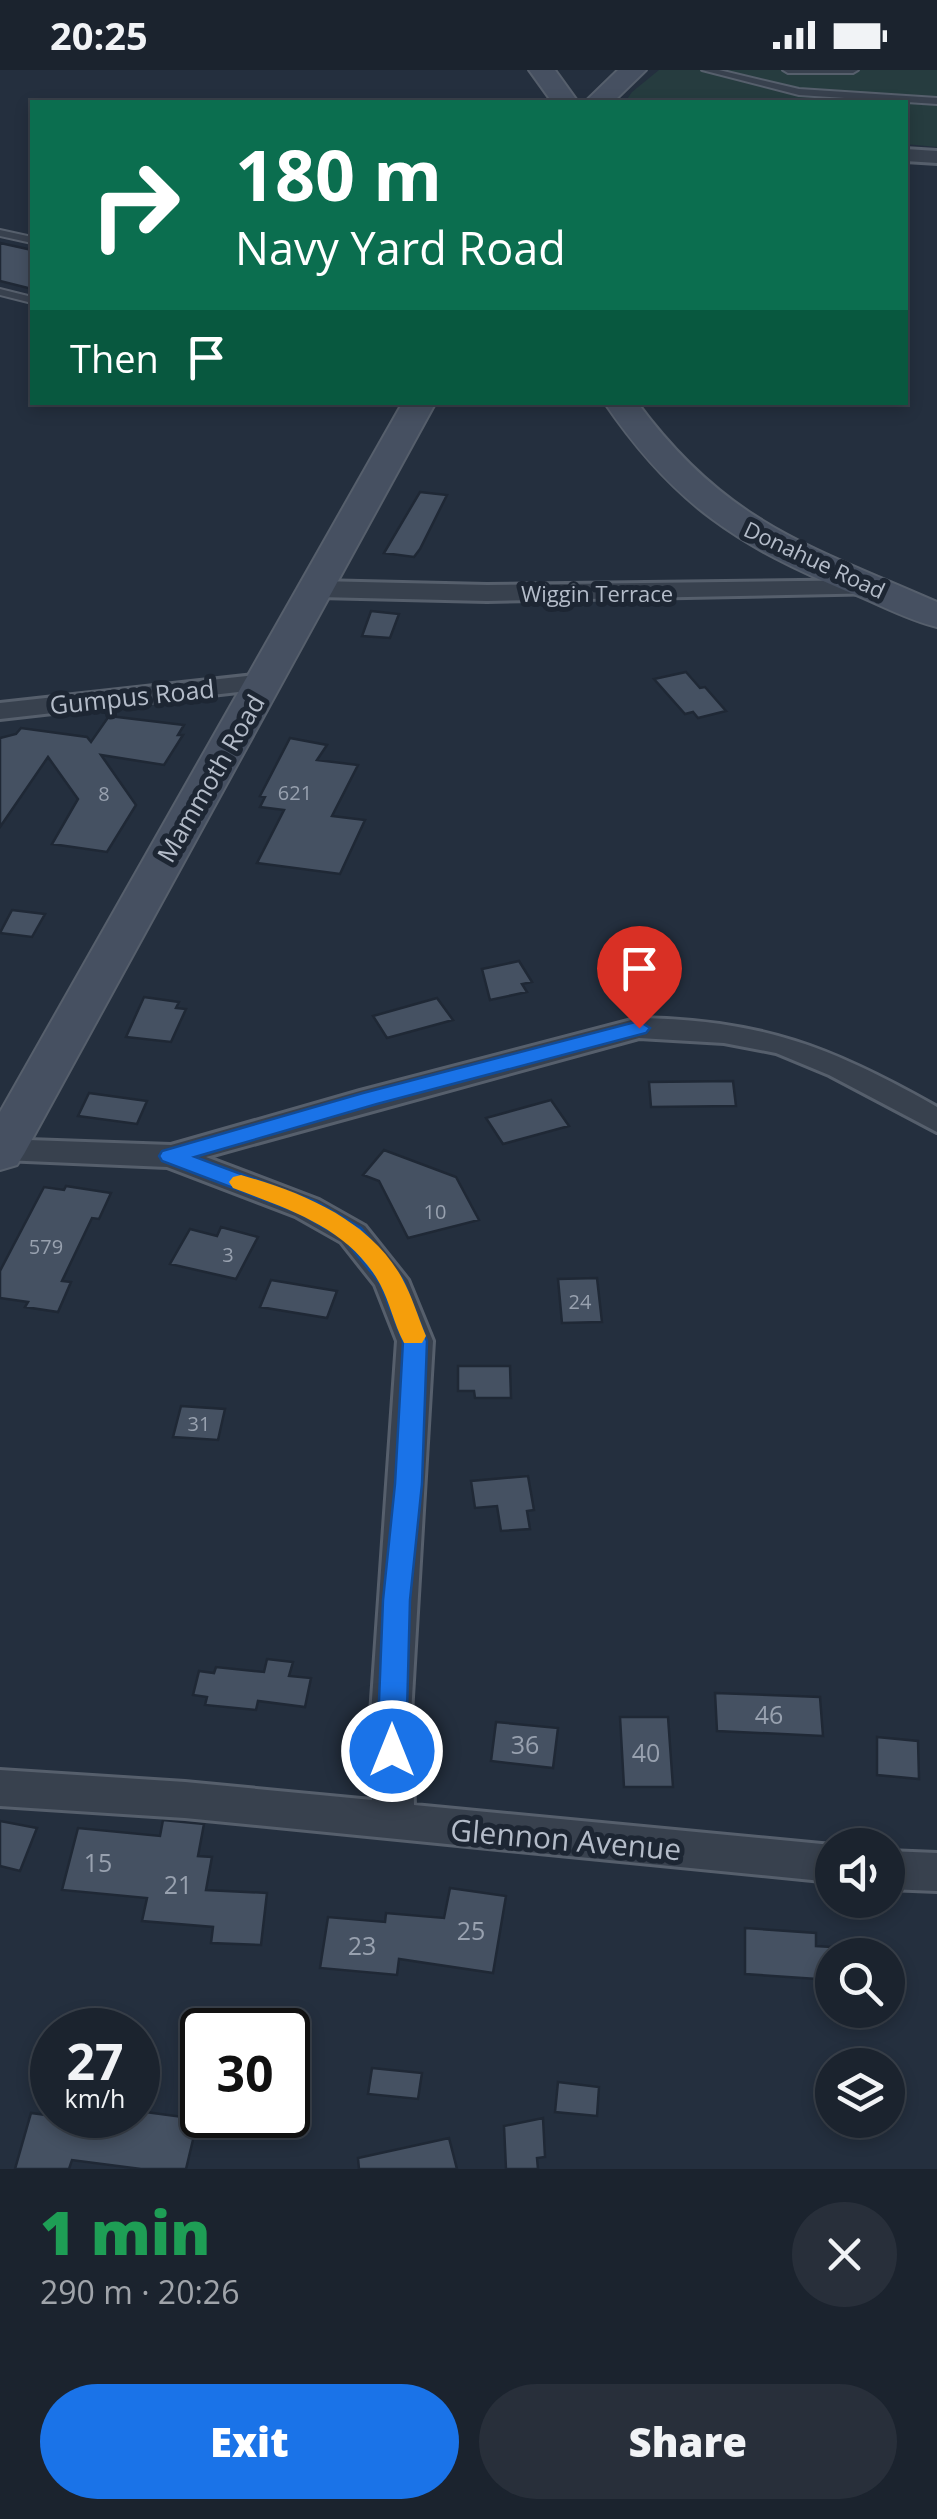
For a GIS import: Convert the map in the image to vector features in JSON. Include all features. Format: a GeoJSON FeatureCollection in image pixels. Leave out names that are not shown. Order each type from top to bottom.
{"type":"FeatureCollection","features":[{"type":"Feature","properties":{"kind":"main road"},"geometry":{"type":"LineString","coordinates":[[542,70],[564,100]]}},
{"type":"Feature","properties":{"kind":"main road"},"geometry":{"type":"LineString","coordinates":[[600,100],[633,70]]}},
{"type":"Feature","properties":{"kind":"main road","name":"Mammoth Road"},"geometry":{"type":"LineString","coordinates":[[1,1151],[319,589],[358,510],[418,405]]}},
{"type":"Feature","properties":{"kind":"main road","name":"Donahue Road"},"geometry":{"type":"LineString","coordinates":[[622,405],[638,429],[717,510],[764,539],[937,616]]}},
{"type":"Feature","properties":{"kind":"street"},"geometry":{"type":"LineString","coordinates":[[908,155],[937,158]]}},
{"type":"Feature","properties":{"kind":"street","name":"Wiggin Terrace"},"geometry":{"type":"LineString","coordinates":[[319,589],[487,594],[876,588]]}},
{"type":"Feature","properties":{"kind":"street","name":"Gumpus Road"},"geometry":{"type":"LineString","coordinates":[[0,711],[264,682]]}},
{"type":"Feature","properties":{"kind":"street"},"geometry":{"type":"LineString","coordinates":[[1,1151],[170,1156],[371,1098],[639,1028],[676,1028],[733,1036],[804,1052],[937,1121]]}},
{"type":"Feature","properties":{"kind":"street"},"geometry":{"type":"LineString","coordinates":[[170,1156],[307,1208],[352,1234],[391,1280],[415,1341],[391,1714],[393,1824]]}},
{"type":"Feature","properties":{"kind":"street","name":"Glennon Avenue"},"geometry":{"type":"LineString","coordinates":[[0,1788],[184,1800],[393,1824],[815,1862]]}},
{"type":"Feature","properties":{"kind":"street"},"geometry":{"type":"LineString","coordinates":[[905,1871],[937,1872]]}},
{"type":"Feature","properties":{"kind":"lane"},"geometry":{"type":"LineString","coordinates":[[707,70],[799,92],[937,101]]}},
{"type":"Feature","properties":{"kind":"lane"},"geometry":{"type":"LineString","coordinates":[[788,70],[852,70]]}},
{"type":"Feature","properties":{"kind":"lane"},"geometry":{"type":"LineString","coordinates":[[0,232],[30,240]]}},
{"type":"Feature","properties":{"kind":"lane"},"geometry":{"type":"LineString","coordinates":[[0,292],[30,300]]}},
{"type":"Feature","properties":{"kind":"green space"},"geometry":{"type":"Polygon","coordinates":[[[659,70],[937,70],[937,147],[908,144],[908,100],[626,100],[659,70]]]}},
{"type":"Feature","properties":{"kind":"building"},"geometry":{"type":"Polygon","coordinates":[[[0,243],[30,250],[30,288],[0,281],[0,243]]]}},
{"type":"Feature","properties":{"kind":"building"},"geometry":{"type":"Polygon","coordinates":[[[420,492],[447,495],[420,549],[414,557],[384,553],[420,492]]]}},
{"type":"Feature","properties":{"kind":"building"},"geometry":{"type":"Polygon","coordinates":[[[371,611],[399,614],[390,638],[362,636],[371,611]]]}},
{"type":"Feature","properties":{"kind":"building"},"geometry":{"type":"Polygon","coordinates":[[[686,672],[726,711],[698,718],[693,712],[685,714],[654,679],[686,672]]]}},
{"type":"Feature","properties":{"kind":"building"},"geometry":{"type":"Polygon","coordinates":[[[109,716],[184,725],[178,735],[183,735],[164,765],[101,755],[136,805],[107,852],[52,844],[78,799],[48,757],[0,827],[0,738],[16,734],[21,728],[87,737],[91,742],[109,716]]]}},
{"type":"Feature","properties":{"kind":"building"},"geometry":{"type":"Polygon","coordinates":[[[290,738],[327,745],[317,760],[358,765],[332,816],[365,820],[340,874],[257,863],[284,810],[260,807],[265,797],[260,796],[290,738]]]}},
{"type":"Feature","properties":{"kind":"building"},"geometry":{"type":"Polygon","coordinates":[[[12,910],[45,914],[32,937],[0,933],[12,910]]]}},
{"type":"Feature","properties":{"kind":"building"},"geometry":{"type":"Polygon","coordinates":[[[519,961],[532,982],[522,984],[527,992],[490,1000],[482,969],[519,961]]]}},
{"type":"Feature","properties":{"kind":"building"},"geometry":{"type":"Polygon","coordinates":[[[144,997],[179,1002],[176,1008],[186,1009],[171,1042],[126,1037],[144,997]]]}},
{"type":"Feature","properties":{"kind":"building"},"geometry":{"type":"Polygon","coordinates":[[[437,998],[453,1020],[387,1038],[373,1016],[437,998]]]}},
{"type":"Feature","properties":{"kind":"building"},"geometry":{"type":"Polygon","coordinates":[[[733,1081],[736,1106],[651,1107],[649,1082],[733,1081]]]}},
{"type":"Feature","properties":{"kind":"building"},"geometry":{"type":"Polygon","coordinates":[[[89,1093],[147,1101],[137,1124],[78,1116],[89,1093]]]}},
{"type":"Feature","properties":{"kind":"building"},"geometry":{"type":"Polygon","coordinates":[[[551,1100],[569,1126],[503,1144],[486,1118],[551,1100]]]}},
{"type":"Feature","properties":{"kind":"building"},"geometry":{"type":"Polygon","coordinates":[[[384,1150],[456,1177],[479,1220],[408,1238],[379,1181],[363,1175],[384,1150]]]}},
{"type":"Feature","properties":{"kind":"building"},"geometry":{"type":"Polygon","coordinates":[[[66,1186],[111,1193],[99,1219],[92,1218],[62,1281],[71,1282],[58,1312],[0,1298],[0,1271],[44,1187],[64,1190],[66,1186]]]}},
{"type":"Feature","properties":{"kind":"building"},"geometry":{"type":"Polygon","coordinates":[[[221,1227],[258,1237],[236,1279],[170,1264],[190,1229],[217,1236],[221,1227]]]}},
{"type":"Feature","properties":{"kind":"building"},"geometry":{"type":"Polygon","coordinates":[[[597,1278],[602,1322],[562,1323],[558,1279],[597,1278]]]}},
{"type":"Feature","properties":{"kind":"building"},"geometry":{"type":"Polygon","coordinates":[[[271,1280],[337,1291],[327,1318],[260,1307],[271,1280]]]}},
{"type":"Feature","properties":{"kind":"building"},"geometry":{"type":"Polygon","coordinates":[[[458,1366],[510,1366],[511,1398],[475,1398],[474,1391],[458,1391],[458,1366]]]}},
{"type":"Feature","properties":{"kind":"building"},"geometry":{"type":"Polygon","coordinates":[[[181,1406],[225,1409],[218,1440],[173,1437],[181,1406]]]}},
{"type":"Feature","properties":{"kind":"building"},"geometry":{"type":"Polygon","coordinates":[[[528,1476],[534,1510],[527,1511],[530,1529],[501,1531],[497,1506],[475,1508],[471,1481],[528,1476]]]}},
{"type":"Feature","properties":{"kind":"building"},"geometry":{"type":"Polygon","coordinates":[[[267,1659],[293,1662],[289,1676],[311,1678],[305,1707],[258,1701],[256,1710],[205,1705],[207,1697],[193,1695],[199,1671],[214,1673],[216,1667],[264,1672],[267,1659]]]}},
{"type":"Feature","properties":{"kind":"building"},"geometry":{"type":"Polygon","coordinates":[[[715,1693],[820,1697],[823,1736],[717,1731],[715,1693]]]}},
{"type":"Feature","properties":{"kind":"building"},"geometry":{"type":"Polygon","coordinates":[[[620,1717],[668,1717],[673,1787],[624,1787],[620,1717]]]}},
{"type":"Feature","properties":{"kind":"building"},"geometry":{"type":"Polygon","coordinates":[[[496,1722],[558,1728],[553,1768],[491,1761],[496,1722]]]}},
{"type":"Feature","properties":{"kind":"building"},"geometry":{"type":"Polygon","coordinates":[[[877,1737],[918,1741],[919,1779],[877,1775],[877,1737]]]}},
{"type":"Feature","properties":{"kind":"building"},"geometry":{"type":"Polygon","coordinates":[[[163,1820],[204,1824],[198,1856],[212,1857],[206,1890],[267,1893],[261,1945],[211,1943],[213,1927],[142,1921],[147,1898],[62,1890],[78,1828],[160,1836],[163,1820]]]}},
{"type":"Feature","properties":{"kind":"building"},"geometry":{"type":"Polygon","coordinates":[[[0,1821],[37,1828],[20,1871],[0,1866],[0,1821]]]}},
{"type":"Feature","properties":{"kind":"building"},"geometry":{"type":"Polygon","coordinates":[[[450,1888],[506,1896],[493,1973],[399,1959],[397,1975],[320,1968],[328,1917],[385,1922],[386,1913],[444,1918],[450,1888]]]}},
{"type":"Feature","properties":{"kind":"building"},"geometry":{"type":"Polygon","coordinates":[[[745,1928],[816,1933],[815,1979],[745,1974],[745,1928]]]}},
{"type":"Feature","properties":{"kind":"building"},"geometry":{"type":"Polygon","coordinates":[[[372,2068],[422,2073],[418,2099],[368,2094],[372,2068]]]}},
{"type":"Feature","properties":{"kind":"building"},"geometry":{"type":"Polygon","coordinates":[[[558,2082],[599,2087],[597,2116],[555,2112],[558,2082]]]}},
{"type":"Feature","properties":{"kind":"building"},"geometry":{"type":"Polygon","coordinates":[[[160,2114],[180,2117],[180,2138],[193,2138],[186,2169],[141,2169],[72,2160],[69,2169],[15,2169],[30,2116],[30,2138],[160,2138],[160,2114]]]}},
{"type":"Feature","properties":{"kind":"building"},"geometry":{"type":"Polygon","coordinates":[[[543,2118],[545,2157],[537,2158],[538,2169],[506,2169],[504,2126],[543,2118]]]}},
{"type":"Feature","properties":{"kind":"building"},"geometry":{"type":"Polygon","coordinates":[[[449,2138],[457,2169],[359,2169],[358,2158],[449,2138]]]}},
{"type":"Feature","properties":{"kind":"slow traffic"},"geometry":{"type":"LineString","coordinates":[[241,1182],[307,1208],[352,1234],[391,1280],[413,1336]]}},
{"type":"Feature","properties":{"kind":"route"},"geometry":{"type":"LineString","coordinates":[[392,1751],[396,1600],[408,1484],[415,1341],[391,1280],[352,1234],[307,1208],[170,1156],[371,1098],[639,1028]]}}]}
